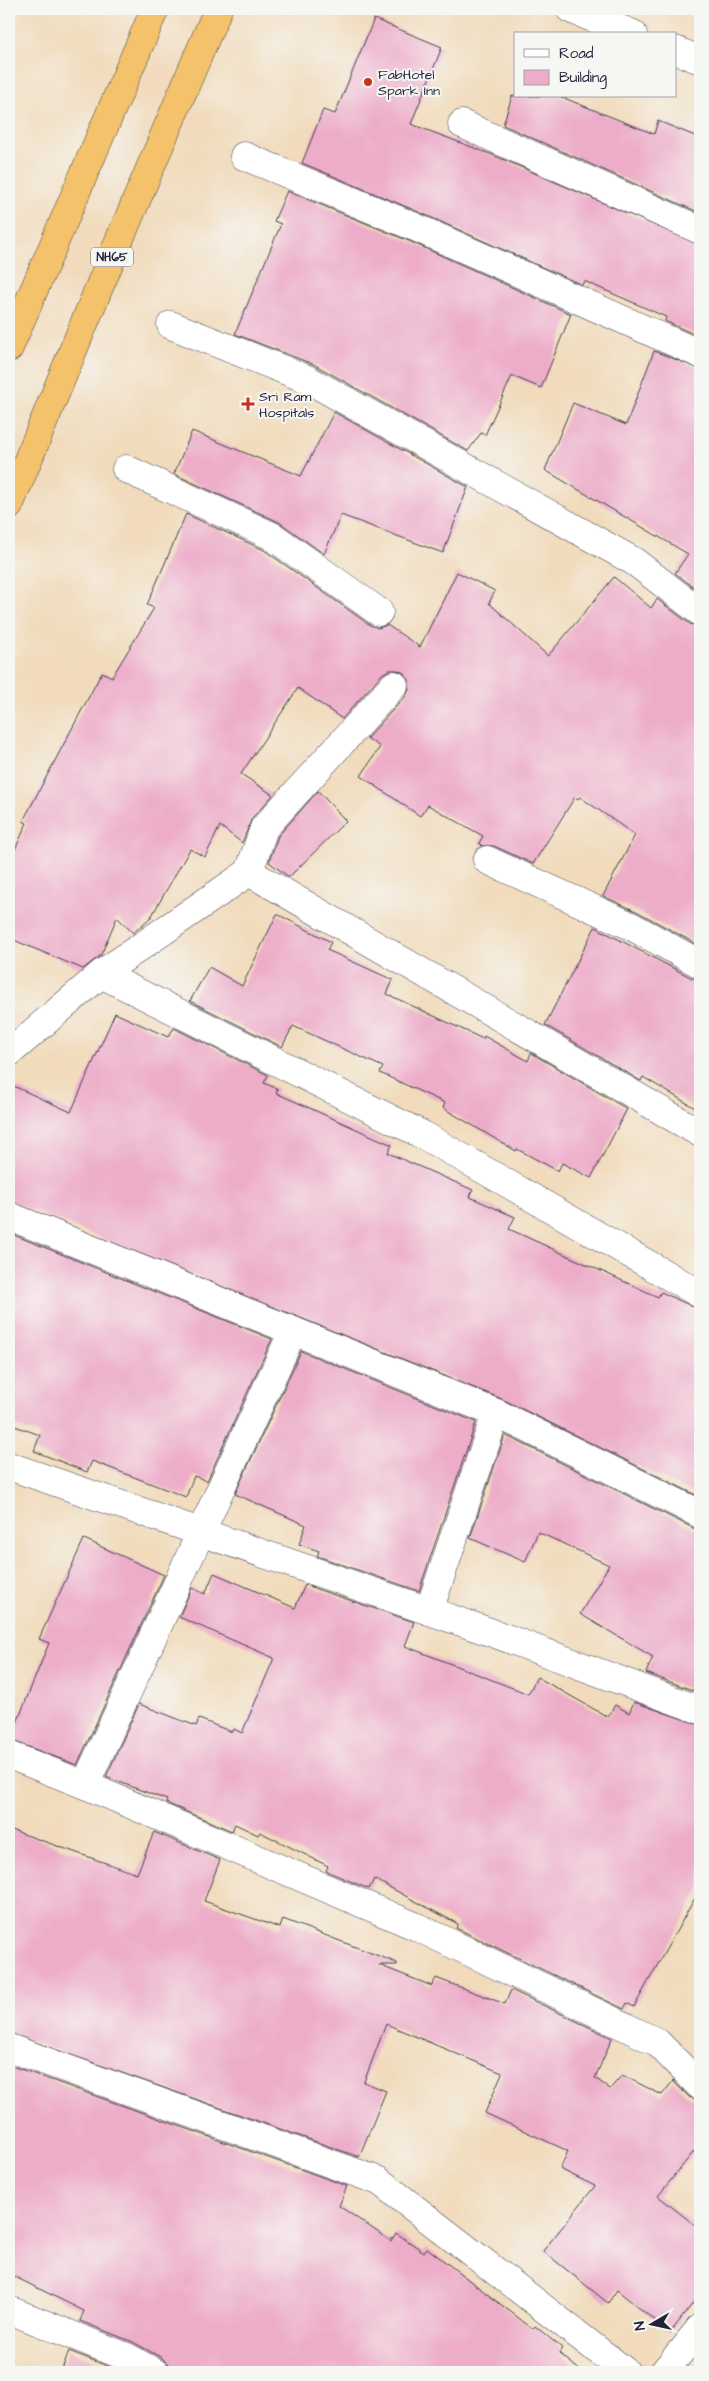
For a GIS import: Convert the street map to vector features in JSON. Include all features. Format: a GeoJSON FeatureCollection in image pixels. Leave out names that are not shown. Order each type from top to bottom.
{"type":"FeatureCollection","features":[{"type":"Feature","properties":{"kind":"highway"},"geometry":{"type":"LineString","coordinates":[[9,348],[41,269],[155,9]]}},
{"type":"Feature","properties":{"kind":"highway","name":"NH65"},"geometry":{"type":"LineString","coordinates":[[9,506],[98,290],[218,9]]}},
{"type":"Feature","properties":{"kind":"street"},"geometry":{"type":"LineString","coordinates":[[570,9],[628,32]]}},
{"type":"Feature","properties":{"kind":"street"},"geometry":{"type":"LineString","coordinates":[[676,50],[700,60]]}},
{"type":"Feature","properties":{"kind":"street"},"geometry":{"type":"LineString","coordinates":[[462,124],[700,230]]}},
{"type":"Feature","properties":{"kind":"street"},"geometry":{"type":"LineString","coordinates":[[244,156],[424,231],[700,354]]}},
{"type":"Feature","properties":{"kind":"street"},"geometry":{"type":"LineString","coordinates":[[171,326],[307,379],[635,562],[700,612]]}},
{"type":"Feature","properties":{"kind":"street"},"geometry":{"type":"LineString","coordinates":[[126,468],[272,536],[379,612]]}},
{"type":"Feature","properties":{"kind":"street"},"geometry":{"type":"LineString","coordinates":[[9,1053],[101,974],[249,872],[264,828],[394,685]]}},
{"type":"Feature","properties":{"kind":"street"},"geometry":{"type":"LineString","coordinates":[[487,860],[631,926],[700,964]]}},
{"type":"Feature","properties":{"kind":"street"},"geometry":{"type":"LineString","coordinates":[[249,872],[700,1133]]}},
{"type":"Feature","properties":{"kind":"street"},"geometry":{"type":"LineString","coordinates":[[101,974],[423,1135],[700,1294]]}},
{"type":"Feature","properties":{"kind":"street"},"geometry":{"type":"LineString","coordinates":[[9,1216],[496,1413],[700,1514]]}},
{"type":"Feature","properties":{"kind":"street"},"geometry":{"type":"LineString","coordinates":[[85,1785],[293,1331]]}},
{"type":"Feature","properties":{"kind":"street"},"geometry":{"type":"LineString","coordinates":[[429,1611],[496,1413]]}},
{"type":"Feature","properties":{"kind":"street"},"geometry":{"type":"LineString","coordinates":[[9,1466],[201,1530],[700,1710]]}},
{"type":"Feature","properties":{"kind":"street"},"geometry":{"type":"LineString","coordinates":[[9,1755],[85,1785],[417,1928],[656,2042],[700,2086]]}},
{"type":"Feature","properties":{"kind":"street"},"geometry":{"type":"LineString","coordinates":[[9,2048],[379,2182],[626,2372]]}},
{"type":"Feature","properties":{"kind":"street"},"geometry":{"type":"LineString","coordinates":[[9,2310],[127,2357],[154,2372]]}},
{"type":"Feature","properties":{"kind":"street"},"geometry":{"type":"LineString","coordinates":[[664,2372],[700,2328]]}},
{"type":"Feature","properties":{"kind":"building"},"geometry":{"type":"Polygon","coordinates":[[[374,19],[442,47],[411,124],[493,155],[700,245],[700,337],[665,321],[666,317],[584,281],[582,285],[421,213],[302,163],[323,110],[335,114],[374,19]]]}},
{"type":"Feature","properties":{"kind":"building"},"geometry":{"type":"Polygon","coordinates":[[[512,96],[514,98],[564,98],[654,134],[658,121],[700,138],[700,213],[503,125],[512,96]]]}},
{"type":"Feature","properties":{"kind":"building"},"geometry":{"type":"Polygon","coordinates":[[[287,191],[409,241],[571,314],[541,388],[512,376],[485,435],[481,433],[468,451],[315,365],[235,334],[281,224],[274,221],[287,191]]]}},
{"type":"Feature","properties":{"kind":"building"},"geometry":{"type":"Polygon","coordinates":[[[654,351],[700,369],[700,592],[675,573],[688,554],[545,470],[573,403],[626,425],[654,351]]]}},
{"type":"Feature","properties":{"kind":"building"},"geometry":{"type":"Polygon","coordinates":[[[334,412],[468,487],[443,553],[341,515],[324,554],[279,522],[174,474],[192,431],[301,476],[334,412]]]}},
{"type":"Feature","properties":{"kind":"building"},"geometry":{"type":"Polygon","coordinates":[[[186,514],[264,550],[370,625],[378,628],[387,625],[420,647],[457,572],[495,591],[489,603],[548,656],[614,577],[651,608],[657,599],[690,624],[700,627],[700,946],[638,912],[603,896],[635,835],[580,797],[578,799],[575,797],[533,864],[494,846],[482,846],[479,843],[483,836],[428,805],[420,816],[361,776],[380,747],[367,738],[406,696],[409,689],[409,680],[404,673],[397,670],[389,670],[382,674],[342,719],[298,688],[241,774],[273,795],[252,818],[242,843],[220,826],[205,857],[190,849],[151,917],[133,933],[117,917],[101,955],[83,969],[9,938],[9,863],[27,823],[23,821],[102,672],[112,677],[154,608],[147,605],[186,514]]]}},
{"type":"Feature","properties":{"kind":"building"},"geometry":{"type":"Polygon","coordinates":[[[318,791],[346,821],[289,877],[269,862],[278,836],[318,791]]]}},
{"type":"Feature","properties":{"kind":"building"},"geometry":{"type":"Polygon","coordinates":[[[277,914],[331,942],[327,950],[393,980],[387,994],[483,1039],[484,1036],[528,1061],[531,1053],[627,1109],[591,1178],[562,1163],[558,1171],[517,1149],[516,1151],[443,1108],[445,1103],[380,1073],[383,1067],[293,1026],[282,1047],[190,1001],[209,967],[242,986],[277,914]]]}},
{"type":"Feature","properties":{"kind":"building"},"geometry":{"type":"Polygon","coordinates":[[[595,927],[692,978],[700,980],[700,1111],[643,1077],[641,1081],[545,1025],[595,927]]]}},
{"type":"Feature","properties":{"kind":"building"},"geometry":{"type":"Polygon","coordinates":[[[115,1013],[168,1037],[174,1028],[268,1075],[264,1083],[278,1089],[276,1093],[392,1145],[388,1153],[473,1190],[470,1197],[515,1217],[509,1229],[658,1297],[661,1292],[700,1310],[700,1497],[502,1399],[9,1201],[9,1084],[71,1112],[115,1013]]]}},
{"type":"Feature","properties":{"kind":"building"},"geometry":{"type":"Polygon","coordinates":[[[9,1233],[272,1339],[207,1481],[194,1476],[186,1497],[92,1461],[87,1472],[34,1451],[40,1435],[9,1424],[9,1233]]]}},
{"type":"Feature","properties":{"kind":"building"},"geometry":{"type":"Polygon","coordinates":[[[301,1351],[476,1422],[419,1591],[317,1556],[319,1551],[299,1544],[306,1525],[235,1494],[301,1351]]]}},
{"type":"Feature","properties":{"kind":"building"},"geometry":{"type":"Polygon","coordinates":[[[505,1435],[700,1530],[700,1693],[646,1673],[653,1657],[580,1614],[609,1565],[538,1532],[525,1562],[470,1538],[505,1435]]]}},
{"type":"Feature","properties":{"kind":"building"},"geometry":{"type":"Polygon","coordinates":[[[84,1539],[164,1575],[77,1765],[10,1740],[49,1643],[39,1639],[84,1539]]]}},
{"type":"Feature","properties":{"kind":"building"},"geometry":{"type":"Polygon","coordinates":[[[214,1573],[295,1608],[305,1585],[414,1622],[405,1646],[528,1694],[537,1677],[608,1717],[615,1705],[629,1713],[634,1702],[700,1725],[700,1889],[634,2007],[627,2003],[624,2009],[456,1928],[458,1924],[374,1879],[369,1889],[326,1871],[328,1866],[260,1832],[258,1835],[235,1824],[232,1831],[166,1803],[167,1800],[106,1777],[139,1704],[196,1726],[199,1719],[232,1732],[234,1729],[242,1733],[274,1658],[179,1617],[192,1588],[205,1594],[214,1573]]]}},
{"type":"Feature","properties":{"kind":"building"},"geometry":{"type":"Polygon","coordinates":[[[9,1829],[137,1874],[154,1832],[220,1860],[204,1901],[280,1928],[283,1919],[397,1963],[397,1965],[379,1965],[432,1986],[436,1978],[505,2004],[511,1990],[612,2038],[595,2078],[610,2089],[622,2075],[662,2095],[673,2081],[689,2097],[700,2101],[700,2144],[658,2196],[700,2229],[700,2294],[670,2333],[617,2290],[608,2303],[543,2251],[595,2186],[560,2169],[568,2151],[485,2113],[502,2073],[386,2024],[364,2082],[386,2091],[359,2157],[9,2033],[9,1829]]]}},
{"type":"Feature","properties":{"kind":"building"},"geometry":{"type":"Polygon","coordinates":[[[9,2065],[347,2186],[339,2206],[391,2241],[396,2233],[424,2252],[427,2248],[533,2329],[535,2326],[562,2348],[559,2353],[582,2372],[170,2372],[168,2364],[162,2358],[133,2342],[80,2321],[84,2311],[9,2274],[9,2065]]]}},
{"type":"Feature","properties":{"kind":"building"},"geometry":{"type":"Polygon","coordinates":[[[69,2351],[120,2371],[122,2372],[61,2372],[69,2351]]]}},
{"type":"Feature","properties":{"kind":"place","name":"FabHotel Spark Inn"},"geometry":{"type":"Point","coordinates":[368,82]}},
{"type":"Feature","properties":{"kind":"place","name":"Sri Ram Hospitals"},"geometry":{"type":"Point","coordinates":[248,404]}}]}
